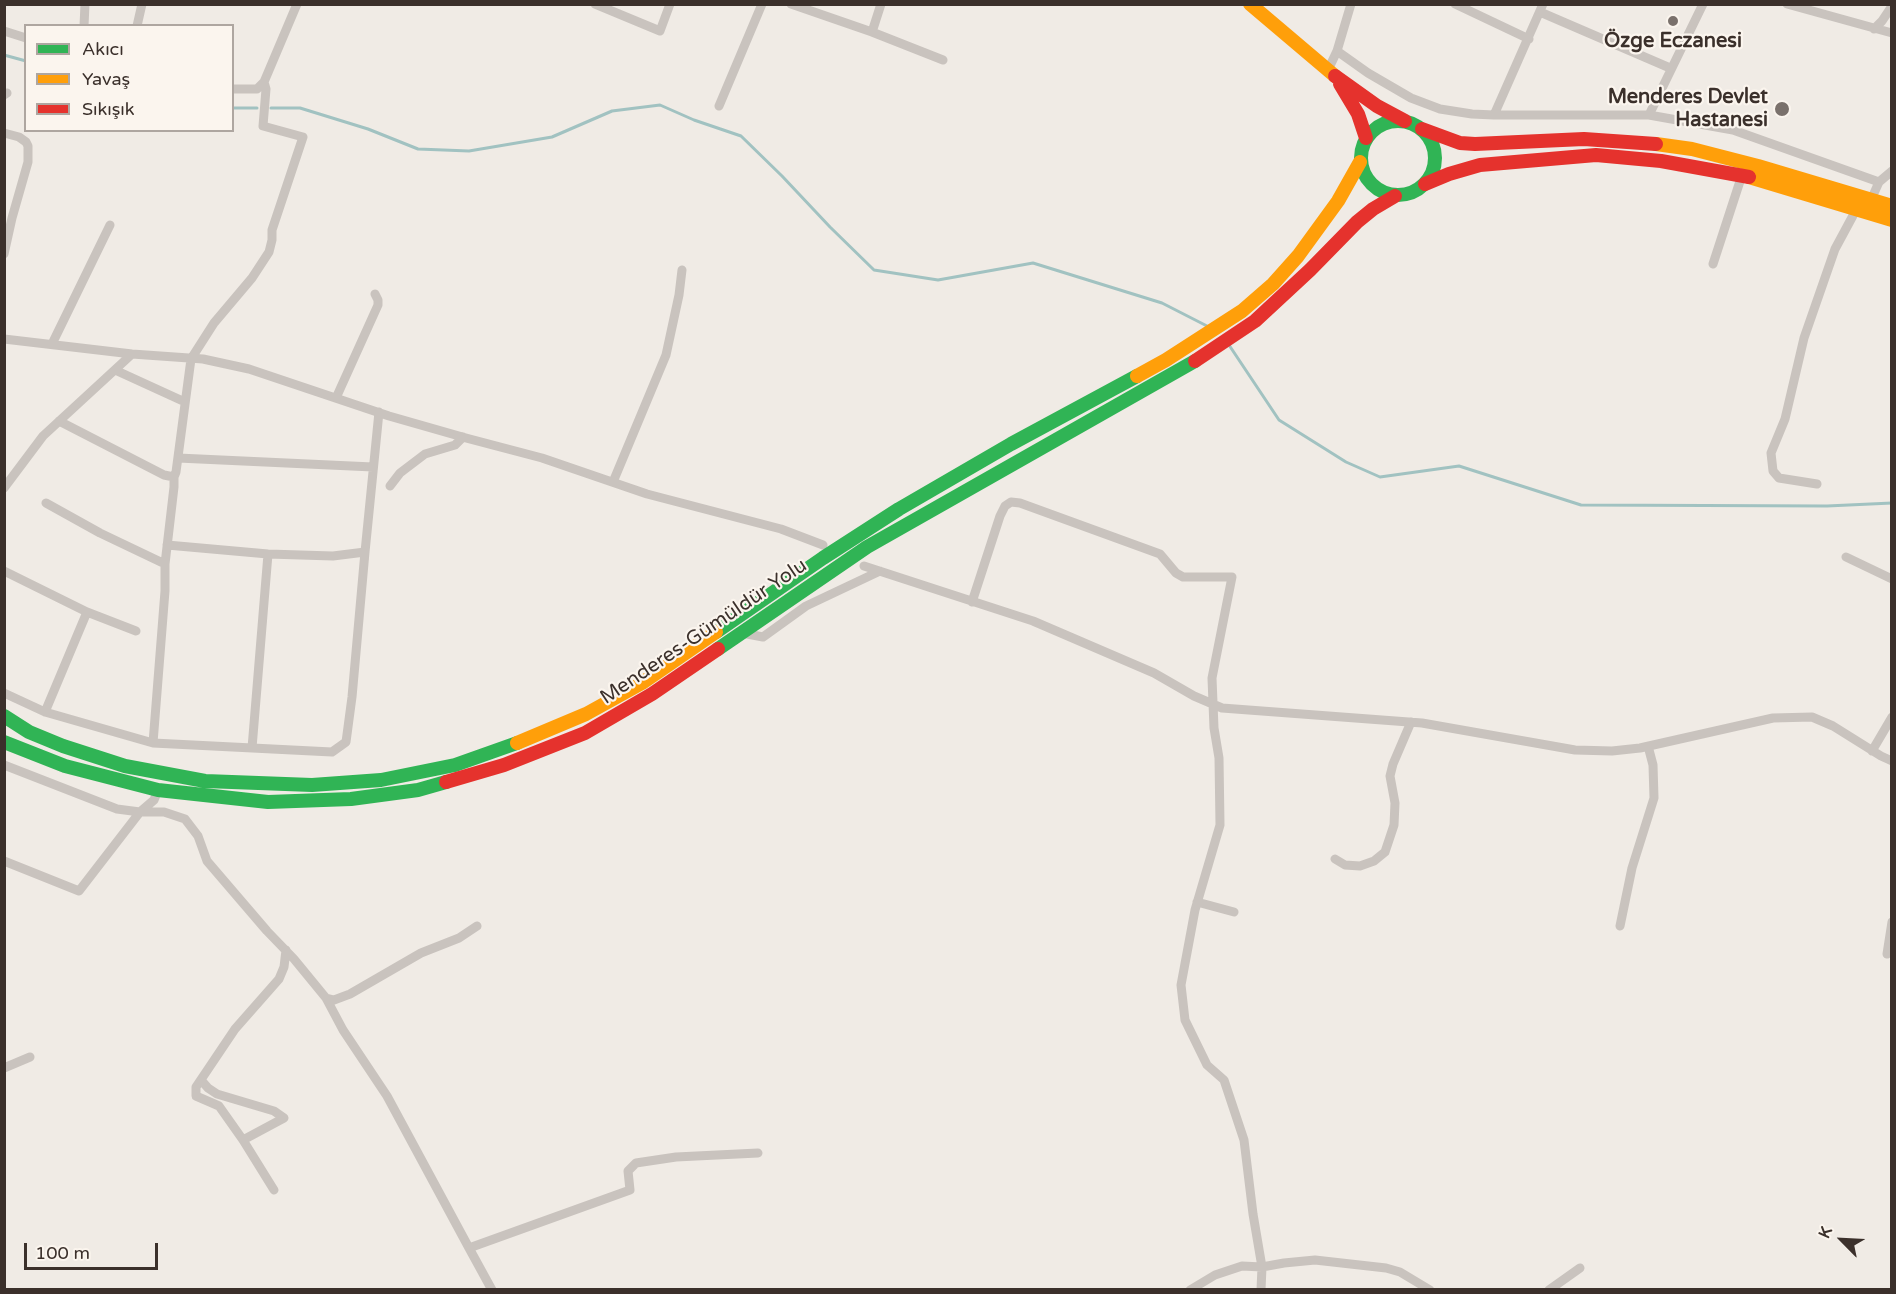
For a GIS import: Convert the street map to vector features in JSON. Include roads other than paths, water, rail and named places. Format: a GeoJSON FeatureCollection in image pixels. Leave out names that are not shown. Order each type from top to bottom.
{"type":"FeatureCollection","features":[{"type":"Feature","properties":{"kind":"main road"},"geometry":{"type":"LineString","coordinates":[[1250,4],[1331,73],[1377,106],[1449,140],[1475,144],[1584,139],[1647,143],[1692,149],[1892,206]]}},
{"type":"Feature","properties":{"kind":"main road"},"geometry":{"type":"LineString","coordinates":[[1331,73],[1358,114],[1366,138]]}},
{"type":"Feature","properties":{"kind":"main road"},"geometry":{"type":"LineString","coordinates":[[1405,121],[1387,122],[1379,126],[1366,138],[1361,150],[1360,162],[1364,175],[1383,193],[1395,196],[1406,195],[1449,174],[1480,165],[1596,155],[1661,161],[1742,176],[1892,220]]}},
{"type":"Feature","properties":{"kind":"main road"},"geometry":{"type":"LineString","coordinates":[[1422,129],[1430,138],[1435,156],[1432,174],[1425,184]]}},
{"type":"Feature","properties":{"kind":"main road","name":"Menderes-Gümüldür Yolu"},"geometry":{"type":"LineString","coordinates":[[4,716],[29,732],[63,747],[125,766],[205,781],[312,785],[381,780],[456,765],[497,752],[586,714],[642,683],[823,558],[899,509],[1011,444],[1166,360],[1242,311],[1273,284],[1298,256],[1338,201],[1360,162]]}},
{"type":"Feature","properties":{"kind":"main road","name":"Menderes-Gümüldür Yolu"},"geometry":{"type":"LineString","coordinates":[[4,742],[65,766],[158,790],[268,802],[351,799],[418,790],[504,765],[585,733],[652,694],[836,567],[893,531],[1207,354],[1255,321],[1357,222],[1395,196]]}},
{"type":"Feature","properties":{"kind":"street"},"geometry":{"type":"LineString","coordinates":[[84,24],[85,4]]}},
{"type":"Feature","properties":{"kind":"street"},"geometry":{"type":"LineString","coordinates":[[137,24],[142,4]]}},
{"type":"Feature","properties":{"kind":"street"},"geometry":{"type":"LineString","coordinates":[[234,89],[257,89],[264,82],[297,4]]}},
{"type":"Feature","properties":{"kind":"street"},"geometry":{"type":"LineString","coordinates":[[595,4],[660,31],[670,4]]}},
{"type":"Feature","properties":{"kind":"street"},"geometry":{"type":"LineString","coordinates":[[719,106],[762,4]]}},
{"type":"Feature","properties":{"kind":"street"},"geometry":{"type":"LineString","coordinates":[[791,4],[943,60]]}},
{"type":"Feature","properties":{"kind":"street"},"geometry":{"type":"LineString","coordinates":[[872,32],[881,4]]}},
{"type":"Feature","properties":{"kind":"street"},"geometry":{"type":"LineString","coordinates":[[1331,73],[1351,4]]}},
{"type":"Feature","properties":{"kind":"street"},"geometry":{"type":"LineString","coordinates":[[1455,4],[1529,39]]}},
{"type":"Feature","properties":{"kind":"street"},"geometry":{"type":"LineString","coordinates":[[1649,115],[1703,4]]}},
{"type":"Feature","properties":{"kind":"street"},"geometry":{"type":"LineString","coordinates":[[1787,4],[1892,33]]}},
{"type":"Feature","properties":{"kind":"street"},"geometry":{"type":"LineString","coordinates":[[1874,29],[1892,6]]}},
{"type":"Feature","properties":{"kind":"street"},"geometry":{"type":"LineString","coordinates":[[1494,115],[1542,8],[1670,68]]}},
{"type":"Feature","properties":{"kind":"street"},"geometry":{"type":"LineString","coordinates":[[4,31],[24,37]]}},
{"type":"Feature","properties":{"kind":"street"},"geometry":{"type":"LineString","coordinates":[[1337,51],[1368,73],[1411,98],[1440,109],[1494,115],[1649,115],[1732,130],[1879,182]]}},
{"type":"Feature","properties":{"kind":"street"},"geometry":{"type":"LineString","coordinates":[[153,743],[165,591],[165,564],[174,477],[191,358],[214,323],[252,278],[269,252],[272,230],[303,137],[263,126],[266,88],[264,82]]}},
{"type":"Feature","properties":{"kind":"street"},"geometry":{"type":"LineString","coordinates":[[4,133],[20,137],[26,142],[28,162],[4,254]]}},
{"type":"Feature","properties":{"kind":"street"},"geometry":{"type":"LineString","coordinates":[[1871,200],[1879,182],[1892,171]]}},
{"type":"Feature","properties":{"kind":"street"},"geometry":{"type":"LineString","coordinates":[[1713,264],[1742,176]]}},
{"type":"Feature","properties":{"kind":"street"},"geometry":{"type":"LineString","coordinates":[[1817,483],[1779,478],[1773,471],[1771,453],[1785,419],[1804,338],[1834,249],[1856,210]]}},
{"type":"Feature","properties":{"kind":"street"},"geometry":{"type":"LineString","coordinates":[[52,344],[110,225]]}},
{"type":"Feature","properties":{"kind":"street"},"geometry":{"type":"LineString","coordinates":[[613,482],[666,355],[682,270]]}},
{"type":"Feature","properties":{"kind":"street"},"geometry":{"type":"LineString","coordinates":[[336,398],[378,305],[375,294]]}},
{"type":"Feature","properties":{"kind":"street"},"geometry":{"type":"LineString","coordinates":[[4,339],[132,354],[191,358],[249,369],[380,412],[542,458],[647,494],[781,529],[823,545]]}},
{"type":"Feature","properties":{"kind":"street"},"geometry":{"type":"LineString","coordinates":[[4,488],[43,436],[132,354]]}},
{"type":"Feature","properties":{"kind":"street"},"geometry":{"type":"LineString","coordinates":[[115,370],[185,402]]}},
{"type":"Feature","properties":{"kind":"street"},"geometry":{"type":"LineString","coordinates":[[4,693],[45,712],[153,743],[332,752],[346,742],[380,412]]}},
{"type":"Feature","properties":{"kind":"street"},"geometry":{"type":"LineString","coordinates":[[59,421],[164,475],[174,477]]}},
{"type":"Feature","properties":{"kind":"street"},"geometry":{"type":"LineString","coordinates":[[390,486],[400,473],[425,454],[455,445],[463,437]]}},
{"type":"Feature","properties":{"kind":"street"},"geometry":{"type":"LineString","coordinates":[[178,458],[373,467]]}},
{"type":"Feature","properties":{"kind":"street"},"geometry":{"type":"LineString","coordinates":[[972,602],[1000,516],[1005,506],[1011,502],[1020,503],[1160,554],[1176,573],[1183,577],[1232,577],[1212,678],[1212,704],[1219,758],[1220,825],[1197,902],[1181,985],[1185,1020],[1207,1065],[1224,1080],[1244,1140],[1262,1267],[1261,1290]]}},
{"type":"Feature","properties":{"kind":"street"},"geometry":{"type":"LineString","coordinates":[[46,503],[100,533],[165,564]]}},
{"type":"Feature","properties":{"kind":"street"},"geometry":{"type":"LineString","coordinates":[[167,545],[268,554],[333,556],[365,552]]}},
{"type":"Feature","properties":{"kind":"street"},"geometry":{"type":"LineString","coordinates":[[252,748],[268,554]]}},
{"type":"Feature","properties":{"kind":"street"},"geometry":{"type":"LineString","coordinates":[[1846,558],[1892,579]]}},
{"type":"Feature","properties":{"kind":"street"},"geometry":{"type":"LineString","coordinates":[[864,566],[1033,621],[1154,673],[1194,696],[1222,708],[1411,722],[1575,750],[1611,751],[1648,746],[1773,717],[1812,717],[1833,726],[1892,761]]}},
{"type":"Feature","properties":{"kind":"street"},"geometry":{"type":"LineString","coordinates":[[4,571],[87,612],[136,631]]}},
{"type":"Feature","properties":{"kind":"street"},"geometry":{"type":"LineString","coordinates":[[742,633],[762,637],[806,606],[880,571]]}},
{"type":"Feature","properties":{"kind":"street"},"geometry":{"type":"LineString","coordinates":[[45,712],[87,612]]}},
{"type":"Feature","properties":{"kind":"street"},"geometry":{"type":"LineString","coordinates":[[1872,751],[1892,717]]}},
{"type":"Feature","properties":{"kind":"street"},"geometry":{"type":"LineString","coordinates":[[1335,859],[1345,866],[1360,866],[1374,861],[1385,852],[1394,825],[1395,803],[1390,776],[1411,722]]}},
{"type":"Feature","properties":{"kind":"street"},"geometry":{"type":"LineString","coordinates":[[1620,927],[1632,868],[1654,798],[1653,765],[1648,746]]}},
{"type":"Feature","properties":{"kind":"street"},"geometry":{"type":"LineString","coordinates":[[4,765],[117,809],[164,812],[185,819],[198,836],[207,861],[326,998],[342,1030],[387,1096],[492,1290]]}},
{"type":"Feature","properties":{"kind":"street"},"geometry":{"type":"LineString","coordinates":[[4,861],[79,891],[140,812],[154,800],[158,790]]}},
{"type":"Feature","properties":{"kind":"street"},"geometry":{"type":"LineString","coordinates":[[1197,902],[1234,912]]}},
{"type":"Feature","properties":{"kind":"street"},"geometry":{"type":"LineString","coordinates":[[1887,954],[1892,922]]}},
{"type":"Feature","properties":{"kind":"street"},"geometry":{"type":"LineString","coordinates":[[326,998],[334,1000],[350,994],[421,952],[459,938],[477,926]]}},
{"type":"Feature","properties":{"kind":"street"},"geometry":{"type":"LineString","coordinates":[[274,1190],[219,1107],[196,1096],[196,1087],[236,1029],[279,979],[284,967],[286,950]]}},
{"type":"Feature","properties":{"kind":"street"},"geometry":{"type":"LineString","coordinates":[[4,1068],[30,1057]]}},
{"type":"Feature","properties":{"kind":"street"},"geometry":{"type":"LineString","coordinates":[[201,1080],[216,1094],[274,1110],[284,1118],[243,1140]]}},
{"type":"Feature","properties":{"kind":"street"},"geometry":{"type":"LineString","coordinates":[[469,1248],[630,1190],[628,1172],[636,1163],[676,1157],[758,1153]]}},
{"type":"Feature","properties":{"kind":"street"},"geometry":{"type":"LineString","coordinates":[[1190,1290],[1215,1275],[1242,1266],[1262,1267],[1315,1260],[1386,1268],[1401,1272],[1430,1290]]}},
{"type":"Feature","properties":{"kind":"street"},"geometry":{"type":"LineString","coordinates":[[1549,1290],[1580,1268]]}},
{"type":"Feature","properties":{"kind":"waterway"},"geometry":{"type":"LineString","coordinates":[[4,55],[24,60]]}},
{"type":"Feature","properties":{"kind":"waterway"},"geometry":{"type":"LineString","coordinates":[[271,108],[300,108],[368,129],[418,149],[469,151],[552,137],[612,111],[660,105],[694,120],[741,136],[874,270],[938,280],[1033,263],[1162,303],[1207,326]]}},
{"type":"Feature","properties":{"kind":"waterway"},"geometry":{"type":"LineString","coordinates":[[234,108],[257,108]]}},
{"type":"Feature","properties":{"kind":"waterway"},"geometry":{"type":"LineString","coordinates":[[1229,345],[1279,420],[1346,462],[1380,477],[1459,466],[1581,505],[1827,506],[1892,503]]}},
{"type":"Feature","properties":{"kind":"place","name":"Özge Eczanesi"},"geometry":{"type":"Point","coordinates":[1673,21]}},
{"type":"Feature","properties":{"kind":"place","name":"Menderes Devlet Hastanesi"},"geometry":{"type":"Point","coordinates":[1782,109]}}]}
